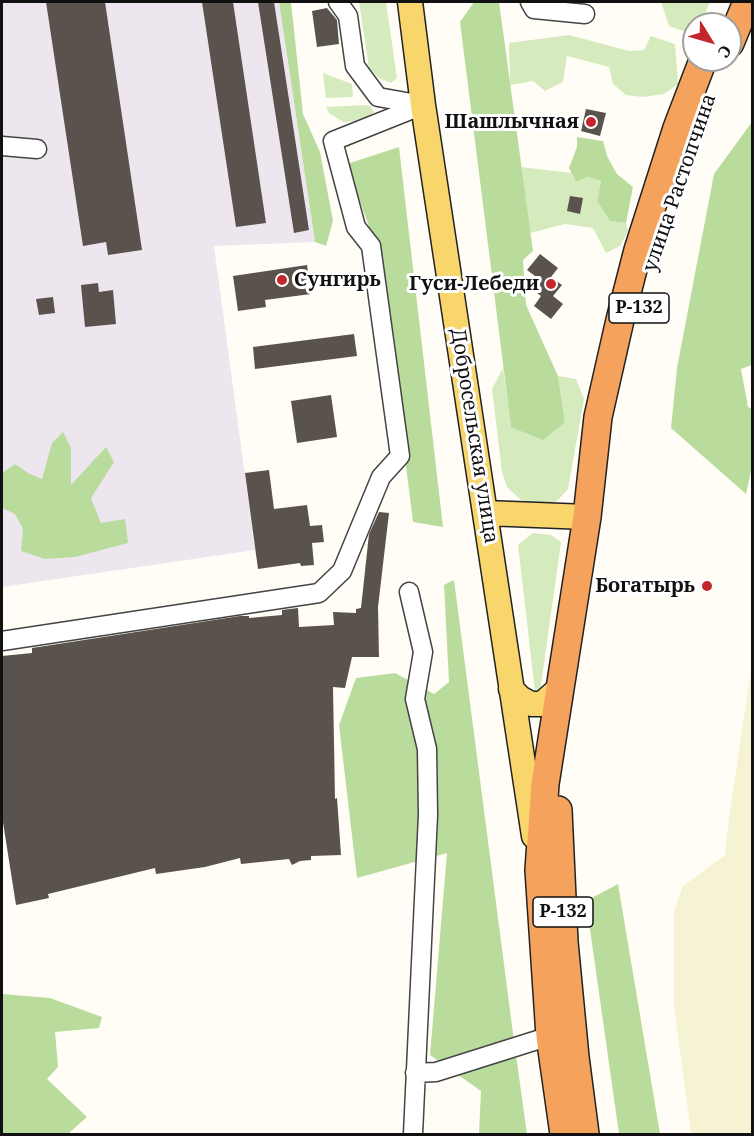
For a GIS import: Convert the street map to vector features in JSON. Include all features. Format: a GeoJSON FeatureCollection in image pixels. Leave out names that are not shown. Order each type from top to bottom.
{"type":"FeatureCollection","features":[{"type":"Feature","properties":{"kind":"highway","name":"улица Растопчина"},"geometry":{"type":"LineString","coordinates":[[539,870],[545,784],[570,630],[598,417],[638,250],[676,128],[698,72]]}},
{"type":"Feature","properties":{"kind":"highway","name":"улица Растопчина"},"geometry":{"type":"LineString","coordinates":[[586,517],[654,254],[679,176],[718,72]]}},
{"type":"Feature","properties":{"kind":"highway","name":"улица Растопчина"},"geometry":{"type":"LineString","coordinates":[[559,689],[558,801],[564,942],[585,1134]]}},
{"type":"Feature","properties":{"kind":"highway","name":"Р-132"},"geometry":{"type":"LineString","coordinates":[[539,870],[550,1036],[564,1134]]}},
{"type":"Feature","properties":{"kind":"main road","name":"Добросельская улица"},"geometry":{"type":"LineString","coordinates":[[410,2],[423,105],[539,870]]}},
{"type":"Feature","properties":{"kind":"main road"},"geometry":{"type":"LineString","coordinates":[[486,513],[586,517]]}},
{"type":"Feature","properties":{"kind":"main road"},"geometry":{"type":"LineString","coordinates":[[511,689],[531,704],[542,704],[559,689]]}},
{"type":"Feature","properties":{"kind":"lane"},"geometry":{"type":"LineString","coordinates":[[338,2],[348,16],[355,66],[378,97],[423,105]]}},
{"type":"Feature","properties":{"kind":"lane"},"geometry":{"type":"LineString","coordinates":[[530,2],[534,9],[585,14]]}},
{"type":"Feature","properties":{"kind":"lane"},"geometry":{"type":"LineString","coordinates":[[2,641],[319,593],[342,571],[381,477],[400,456],[371,246],[356,227],[333,141],[423,105]]}},
{"type":"Feature","properties":{"kind":"lane"},"geometry":{"type":"LineString","coordinates":[[2,146],[37,148]]}},
{"type":"Feature","properties":{"kind":"lane"},"geometry":{"type":"LineString","coordinates":[[409,592],[423,652],[416,699],[427,749],[428,815],[413,1134]]}},
{"type":"Feature","properties":{"kind":"lane"},"geometry":{"type":"LineString","coordinates":[[415,1073],[436,1071],[550,1036]]}},
{"type":"Feature","properties":{"kind":"shaded area"},"geometry":{"type":"Polygon","coordinates":[[[2,2],[279,2],[315,242],[214,246],[255,550],[2,587],[2,2]]]}},
{"type":"Feature","properties":{"kind":"shaded area"},"geometry":{"type":"Polygon","coordinates":[[[752,663],[752,1134],[691,1134],[674,1006],[674,911],[683,886],[725,855],[752,663]]]}},
{"type":"Feature","properties":{"kind":"green space"},"geometry":{"type":"Polygon","coordinates":[[[279,2],[291,2],[303,114],[320,152],[333,221],[326,246],[315,242],[279,2]]]}},
{"type":"Feature","properties":{"kind":"green space"},"geometry":{"type":"Polygon","coordinates":[[[359,2],[386,2],[397,78],[391,83],[379,78],[369,68],[359,2]]]}},
{"type":"Feature","properties":{"kind":"green space"},"geometry":{"type":"Polygon","coordinates":[[[474,2],[499,2],[533,251],[523,260],[526,305],[558,376],[565,422],[543,440],[511,427],[460,22],[474,2]]]}},
{"type":"Feature","properties":{"kind":"green space"},"geometry":{"type":"Polygon","coordinates":[[[661,2],[710,2],[706,12],[682,12],[682,31],[669,26],[661,2]]]}},
{"type":"Feature","properties":{"kind":"green space"},"geometry":{"type":"Polygon","coordinates":[[[569,35],[629,51],[644,50],[651,36],[675,44],[678,84],[664,94],[643,97],[626,95],[613,84],[609,67],[567,56],[563,82],[545,91],[533,81],[510,85],[509,43],[569,35]]]}},
{"type":"Feature","properties":{"kind":"green space"},"geometry":{"type":"Polygon","coordinates":[[[323,73],[352,84],[353,97],[326,98],[323,73]]]}},
{"type":"Feature","properties":{"kind":"green space"},"geometry":{"type":"Polygon","coordinates":[[[370,106],[374,112],[366,120],[344,122],[330,114],[326,107],[370,106]]]}},
{"type":"Feature","properties":{"kind":"green space"},"geometry":{"type":"Polygon","coordinates":[[[752,122],[752,365],[741,369],[748,407],[752,409],[752,469],[746,494],[671,428],[677,368],[714,174],[752,122]]]}},
{"type":"Feature","properties":{"kind":"green space"},"geometry":{"type":"Polygon","coordinates":[[[577,137],[603,141],[607,156],[617,174],[633,187],[626,223],[610,221],[597,201],[601,181],[588,177],[576,182],[569,168],[577,147],[577,137]]]}},
{"type":"Feature","properties":{"kind":"green space"},"geometry":{"type":"Polygon","coordinates":[[[399,147],[443,527],[413,522],[380,258],[347,164],[399,147]]]}},
{"type":"Feature","properties":{"kind":"green space"},"geometry":{"type":"Polygon","coordinates":[[[521,167],[571,173],[576,182],[588,177],[601,181],[597,201],[610,221],[626,223],[628,231],[620,246],[606,253],[593,228],[565,224],[530,233],[521,167]]]}},
{"type":"Feature","properties":{"kind":"green space"},"geometry":{"type":"Polygon","coordinates":[[[503,368],[511,427],[565,422],[558,376],[576,379],[584,399],[568,489],[557,501],[542,505],[521,500],[507,487],[502,472],[492,389],[503,368]]]}},
{"type":"Feature","properties":{"kind":"green space"},"geometry":{"type":"Polygon","coordinates":[[[63,432],[71,448],[71,485],[106,447],[114,462],[91,498],[101,523],[125,519],[128,543],[75,557],[45,559],[21,551],[23,529],[15,514],[2,508],[2,473],[15,464],[42,479],[52,443],[63,432]]]}},
{"type":"Feature","properties":{"kind":"green space"},"geometry":{"type":"Polygon","coordinates":[[[533,533],[551,535],[561,542],[539,699],[536,700],[518,545],[533,533]]]}},
{"type":"Feature","properties":{"kind":"green space"},"geometry":{"type":"Polygon","coordinates":[[[454,580],[527,1134],[479,1134],[481,1091],[430,1055],[447,853],[357,878],[339,725],[356,678],[395,673],[434,694],[449,682],[444,585],[454,580]]]}},
{"type":"Feature","properties":{"kind":"green space"},"geometry":{"type":"Polygon","coordinates":[[[618,884],[660,1134],[619,1134],[586,901],[618,884]]]}},
{"type":"Feature","properties":{"kind":"green space"},"geometry":{"type":"Polygon","coordinates":[[[2,994],[50,998],[102,1017],[99,1028],[55,1032],[58,1067],[47,1079],[87,1117],[68,1134],[2,1134],[2,994]]]}},
{"type":"Feature","properties":{"kind":"building"},"geometry":{"type":"Polygon","coordinates":[[[46,2],[105,2],[142,250],[108,255],[106,242],[83,246],[46,2]]]}},
{"type":"Feature","properties":{"kind":"building"},"geometry":{"type":"Polygon","coordinates":[[[202,2],[233,2],[266,223],[236,227],[202,2]]]}},
{"type":"Feature","properties":{"kind":"building"},"geometry":{"type":"Polygon","coordinates":[[[258,2],[274,2],[309,230],[294,233],[258,2]]]}},
{"type":"Feature","properties":{"kind":"building"},"geometry":{"type":"Polygon","coordinates":[[[327,8],[337,20],[339,44],[317,47],[312,11],[327,8]]]}},
{"type":"Feature","properties":{"kind":"building"},"geometry":{"type":"Polygon","coordinates":[[[586,109],[606,113],[600,136],[581,131],[586,109]]]}},
{"type":"Feature","properties":{"kind":"building"},"geometry":{"type":"Polygon","coordinates":[[[570,196],[583,198],[580,214],[567,211],[570,196]]]}},
{"type":"Feature","properties":{"kind":"building"},"geometry":{"type":"Polygon","coordinates":[[[540,254],[558,268],[551,277],[562,285],[553,296],[563,304],[551,319],[534,306],[541,296],[532,289],[539,279],[527,270],[540,254]]]}},
{"type":"Feature","properties":{"kind":"building"},"geometry":{"type":"Polygon","coordinates":[[[307,265],[311,294],[265,300],[266,307],[238,311],[233,276],[307,265]]]}},
{"type":"Feature","properties":{"kind":"building"},"geometry":{"type":"Polygon","coordinates":[[[98,283],[99,292],[113,290],[116,324],[85,327],[81,285],[98,283]]]}},
{"type":"Feature","properties":{"kind":"building"},"geometry":{"type":"Polygon","coordinates":[[[53,297],[55,313],[39,315],[36,299],[53,297]]]}},
{"type":"Feature","properties":{"kind":"building"},"geometry":{"type":"Polygon","coordinates":[[[354,334],[357,356],[255,369],[253,347],[354,334]]]}},
{"type":"Feature","properties":{"kind":"building"},"geometry":{"type":"Polygon","coordinates":[[[331,395],[337,437],[297,443],[291,401],[331,395]]]}},
{"type":"Feature","properties":{"kind":"building"},"geometry":{"type":"Polygon","coordinates":[[[269,470],[274,509],[307,505],[310,526],[322,525],[324,542],[312,543],[314,565],[301,566],[300,563],[258,569],[245,473],[269,470]]]}},
{"type":"Feature","properties":{"kind":"building"},"geometry":{"type":"Polygon","coordinates":[[[379,512],[389,513],[378,607],[379,657],[352,657],[345,688],[333,687],[335,799],[337,798],[341,855],[311,856],[311,860],[300,861],[292,865],[289,859],[241,864],[240,858],[205,867],[156,874],[155,868],[48,894],[49,898],[16,905],[2,816],[2,656],[32,653],[32,648],[240,616],[249,616],[249,618],[282,615],[282,610],[298,608],[299,627],[334,625],[333,612],[356,613],[356,609],[361,608],[369,534],[379,512]]]}},
{"type":"Feature","properties":{"kind":"place","name":"Шашлычная"},"geometry":{"type":"Point","coordinates":[591,122]}},
{"type":"Feature","properties":{"kind":"place","name":"Сунгирь"},"geometry":{"type":"Point","coordinates":[282,280]}},
{"type":"Feature","properties":{"kind":"place","name":"Гуси-Лебеди"},"geometry":{"type":"Point","coordinates":[551,284]}},
{"type":"Feature","properties":{"kind":"place","name":"Богатырь"},"geometry":{"type":"Point","coordinates":[707,586]}}]}
